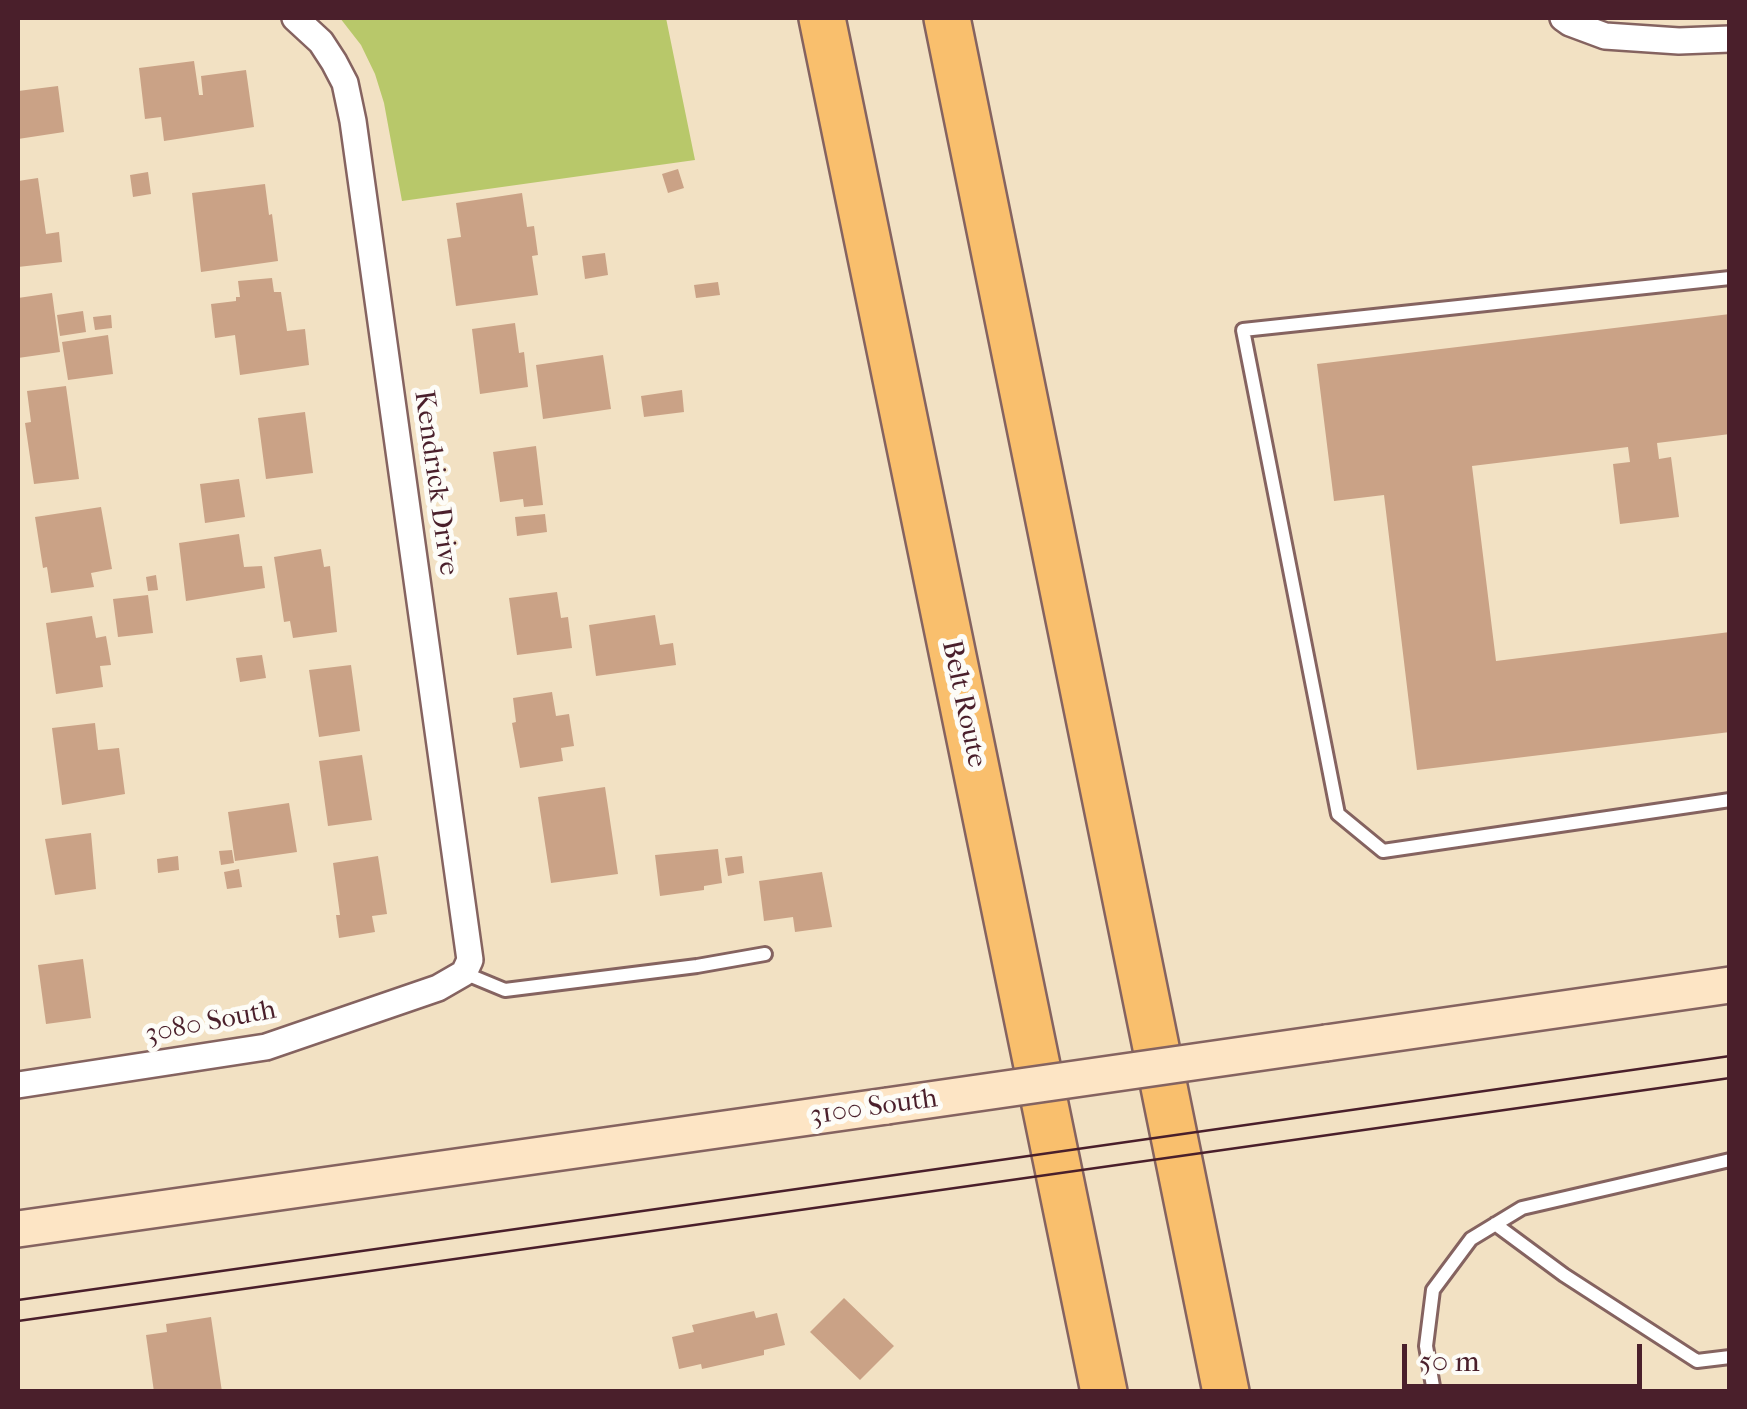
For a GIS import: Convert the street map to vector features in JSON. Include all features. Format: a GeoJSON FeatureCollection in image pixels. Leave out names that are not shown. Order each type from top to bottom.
{"type":"FeatureCollection","features":[{"type":"Feature","properties":{"kind":"highway","name":"Belt Route"},"geometry":{"type":"LineString","coordinates":[[822,18],[1104,1392]]}},
{"type":"Feature","properties":{"kind":"highway"},"geometry":{"type":"LineString","coordinates":[[947,18],[1226,1392]]}},
{"type":"Feature","properties":{"kind":"main road","name":"3100 South"},"geometry":{"type":"LineString","coordinates":[[18,1230],[1730,985]]}},
{"type":"Feature","properties":{"kind":"street","name":"Kendrick Drive"},"geometry":{"type":"LineString","coordinates":[[294,18],[321,42],[334,62],[344,83],[353,121],[470,944],[470,960],[464,973]]}},
{"type":"Feature","properties":{"kind":"street"},"geometry":{"type":"LineString","coordinates":[[1563,18],[1605,36],[1679,41],[1730,39]]}},
{"type":"Feature","properties":{"kind":"street","name":"3080 South"},"geometry":{"type":"LineString","coordinates":[[18,1085],[266,1047],[438,988],[464,973]]}},
{"type":"Feature","properties":{"kind":"lane"},"geometry":{"type":"LineString","coordinates":[[1730,278],[1243,330],[1338,814],[1384,850],[1730,800]]}},
{"type":"Feature","properties":{"kind":"lane"},"geometry":{"type":"LineString","coordinates":[[464,973],[504,990],[765,954]]}},
{"type":"Feature","properties":{"kind":"lane"},"geometry":{"type":"LineString","coordinates":[[1434,1392],[1426,1346],[1432,1290],[1471,1240],[1522,1208],[1730,1160]]}},
{"type":"Feature","properties":{"kind":"lane"},"geometry":{"type":"LineString","coordinates":[[1495,1224],[1564,1275],[1698,1361],[1730,1357]]}},
{"type":"Feature","properties":{"kind":"green space"},"geometry":{"type":"Polygon","coordinates":[[[340,18],[666,18],[695,160],[402,201],[375,74],[361,45],[340,18]]]}},
{"type":"Feature","properties":{"kind":"building"},"geometry":{"type":"Polygon","coordinates":[[[194,61],[199,95],[203,95],[201,76],[246,70],[254,127],[164,141],[161,117],[145,119],[139,68],[194,61]]]}},
{"type":"Feature","properties":{"kind":"building"},"geometry":{"type":"Polygon","coordinates":[[[58,86],[64,132],[18,139],[18,91],[58,86]]]}},
{"type":"Feature","properties":{"kind":"building"},"geometry":{"type":"Polygon","coordinates":[[[678,169],[684,188],[668,193],[662,174],[678,169]]]}},
{"type":"Feature","properties":{"kind":"building"},"geometry":{"type":"Polygon","coordinates":[[[148,172],[151,194],[133,197],[130,175],[148,172]]]}},
{"type":"Feature","properties":{"kind":"building"},"geometry":{"type":"Polygon","coordinates":[[[38,178],[46,234],[59,232],[62,262],[18,267],[18,181],[38,178]]]}},
{"type":"Feature","properties":{"kind":"building"},"geometry":{"type":"Polygon","coordinates":[[[265,184],[278,261],[201,272],[192,193],[265,184]]]}},
{"type":"Feature","properties":{"kind":"building"},"geometry":{"type":"Polygon","coordinates":[[[522,193],[527,227],[534,226],[538,255],[532,256],[538,295],[456,306],[447,239],[461,237],[456,203],[522,193]]]}},
{"type":"Feature","properties":{"kind":"building"},"geometry":{"type":"Polygon","coordinates":[[[605,253],[608,275],[585,279],[582,256],[605,253]]]}},
{"type":"Feature","properties":{"kind":"building"},"geometry":{"type":"Polygon","coordinates":[[[272,278],[274,292],[281,292],[287,331],[305,329],[309,365],[240,375],[235,335],[215,338],[211,304],[236,301],[240,297],[238,281],[272,278]]]}},
{"type":"Feature","properties":{"kind":"building"},"geometry":{"type":"Polygon","coordinates":[[[718,282],[720,295],[696,298],[694,285],[718,282]]]}},
{"type":"Feature","properties":{"kind":"building"},"geometry":{"type":"Polygon","coordinates":[[[52,293],[60,352],[18,358],[18,298],[52,293]]]}},
{"type":"Feature","properties":{"kind":"building"},"geometry":{"type":"Polygon","coordinates":[[[83,311],[86,332],[60,336],[57,315],[83,311]]]}},
{"type":"Feature","properties":{"kind":"building"},"geometry":{"type":"Polygon","coordinates":[[[1730,314],[1730,434],[1657,443],[1659,459],[1671,457],[1679,517],[1620,524],[1613,464],[1630,462],[1628,447],[1472,466],[1496,661],[1730,632],[1730,732],[1417,770],[1384,495],[1334,501],[1317,364],[1730,314]]]}},
{"type":"Feature","properties":{"kind":"building"},"geometry":{"type":"Polygon","coordinates":[[[111,315],[112,328],[95,330],[93,317],[111,315]]]}},
{"type":"Feature","properties":{"kind":"building"},"geometry":{"type":"Polygon","coordinates":[[[515,323],[519,353],[524,352],[528,387],[480,394],[472,329],[515,323]]]}},
{"type":"Feature","properties":{"kind":"building"},"geometry":{"type":"Polygon","coordinates":[[[108,335],[113,374],[68,380],[62,342],[108,335]]]}},
{"type":"Feature","properties":{"kind":"building"},"geometry":{"type":"Polygon","coordinates":[[[603,355],[611,409],[543,419],[536,365],[603,355]]]}},
{"type":"Feature","properties":{"kind":"building"},"geometry":{"type":"Polygon","coordinates":[[[66,386],[79,479],[34,484],[25,423],[31,422],[27,391],[66,386]]]}},
{"type":"Feature","properties":{"kind":"building"},"geometry":{"type":"Polygon","coordinates":[[[682,390],[684,412],[644,417],[641,396],[682,390]]]}},
{"type":"Feature","properties":{"kind":"building"},"geometry":{"type":"Polygon","coordinates":[[[305,412],[313,473],[266,479],[258,418],[305,412]]]}},
{"type":"Feature","properties":{"kind":"building"},"geometry":{"type":"Polygon","coordinates":[[[536,446],[543,505],[524,507],[523,499],[500,502],[493,452],[536,446]]]}},
{"type":"Feature","properties":{"kind":"building"},"geometry":{"type":"Polygon","coordinates":[[[239,479],[245,517],[205,523],[200,484],[239,479]]]}},
{"type":"Feature","properties":{"kind":"building"},"geometry":{"type":"Polygon","coordinates":[[[101,507],[112,569],[91,573],[94,587],[51,593],[35,517],[101,507]]]}},
{"type":"Feature","properties":{"kind":"building"},"geometry":{"type":"Polygon","coordinates":[[[545,514],[547,532],[517,536],[515,517],[545,514]]]}},
{"type":"Feature","properties":{"kind":"building"},"geometry":{"type":"Polygon","coordinates":[[[239,534],[244,567],[262,566],[265,588],[186,601],[179,543],[239,534]]]}},
{"type":"Feature","properties":{"kind":"building"},"geometry":{"type":"Polygon","coordinates":[[[321,549],[324,567],[330,566],[337,632],[293,638],[290,621],[284,622],[274,557],[321,549]]]}},
{"type":"Feature","properties":{"kind":"building"},"geometry":{"type":"Polygon","coordinates":[[[156,575],[158,590],[148,591],[146,577],[156,575]]]}},
{"type":"Feature","properties":{"kind":"building"},"geometry":{"type":"Polygon","coordinates":[[[557,592],[561,618],[568,617],[572,648],[517,655],[509,598],[557,592]]]}},
{"type":"Feature","properties":{"kind":"building"},"geometry":{"type":"Polygon","coordinates":[[[148,595],[153,633],[118,637],[113,599],[148,595]]]}},
{"type":"Feature","properties":{"kind":"building"},"geometry":{"type":"Polygon","coordinates":[[[655,615],[660,645],[673,643],[676,665],[596,676],[589,625],[655,615]]]}},
{"type":"Feature","properties":{"kind":"building"},"geometry":{"type":"Polygon","coordinates":[[[92,616],[96,638],[106,636],[111,665],[100,666],[103,687],[56,694],[46,623],[92,616]]]}},
{"type":"Feature","properties":{"kind":"building"},"geometry":{"type":"Polygon","coordinates":[[[262,655],[266,678],[240,682],[236,658],[262,655]]]}},
{"type":"Feature","properties":{"kind":"building"},"geometry":{"type":"Polygon","coordinates":[[[351,665],[360,731],[319,737],[309,670],[351,665]]]}},
{"type":"Feature","properties":{"kind":"building"},"geometry":{"type":"Polygon","coordinates":[[[552,692],[556,716],[569,714],[574,746],[561,748],[563,761],[520,768],[512,723],[516,722],[513,698],[552,692]]]}},
{"type":"Feature","properties":{"kind":"building"},"geometry":{"type":"Polygon","coordinates":[[[95,723],[98,750],[119,748],[125,794],[62,805],[52,728],[95,723]]]}},
{"type":"Feature","properties":{"kind":"building"},"geometry":{"type":"Polygon","coordinates":[[[362,755],[372,820],[328,826],[319,761],[362,755]]]}},
{"type":"Feature","properties":{"kind":"building"},"geometry":{"type":"Polygon","coordinates":[[[605,787],[618,874],[551,883],[538,797],[605,787]]]}},
{"type":"Feature","properties":{"kind":"building"},"geometry":{"type":"Polygon","coordinates":[[[289,803],[297,852],[235,861],[228,812],[289,803]]]}},
{"type":"Feature","properties":{"kind":"building"},"geometry":{"type":"Polygon","coordinates":[[[91,833],[96,889],[55,895],[45,839],[91,833]]]}},
{"type":"Feature","properties":{"kind":"building"},"geometry":{"type":"Polygon","coordinates":[[[718,849],[722,883],[704,886],[704,890],[660,896],[655,855],[718,849]]]}},
{"type":"Feature","properties":{"kind":"building"},"geometry":{"type":"Polygon","coordinates":[[[232,850],[234,863],[221,865],[219,851],[232,850]]]}},
{"type":"Feature","properties":{"kind":"building"},"geometry":{"type":"Polygon","coordinates":[[[178,856],[179,870],[158,873],[157,859],[178,856]]]}},
{"type":"Feature","properties":{"kind":"building"},"geometry":{"type":"Polygon","coordinates":[[[378,856],[387,914],[372,916],[375,932],[339,938],[333,863],[378,856]]]}},
{"type":"Feature","properties":{"kind":"building"},"geometry":{"type":"Polygon","coordinates":[[[742,856],[744,873],[728,876],[725,858],[742,856]]]}},
{"type":"Feature","properties":{"kind":"building"},"geometry":{"type":"Polygon","coordinates":[[[239,869],[242,887],[227,889],[224,872],[239,869]]]}},
{"type":"Feature","properties":{"kind":"building"},"geometry":{"type":"Polygon","coordinates":[[[822,872],[832,927],[795,932],[793,917],[764,921],[759,881],[822,872]]]}},
{"type":"Feature","properties":{"kind":"building"},"geometry":{"type":"Polygon","coordinates":[[[83,959],[91,1018],[46,1024],[38,965],[83,959]]]}},
{"type":"Feature","properties":{"kind":"building"},"geometry":{"type":"Polygon","coordinates":[[[844,1298],[894,1346],[860,1380],[810,1332],[844,1298]]]}},
{"type":"Feature","properties":{"kind":"building"},"geometry":{"type":"Polygon","coordinates":[[[754,1311],[756,1318],[777,1313],[785,1345],[764,1350],[764,1355],[702,1369],[701,1364],[679,1369],[672,1337],[694,1332],[692,1325],[754,1311]]]}},
{"type":"Feature","properties":{"kind":"building"},"geometry":{"type":"Polygon","coordinates":[[[211,1317],[222,1392],[154,1392],[146,1335],[167,1332],[166,1324],[211,1317]]]}},
{"type":"Feature","properties":{"kind":"tram line"},"geometry":{"type":"LineString","coordinates":[[18,1300],[1730,1056]]}},
{"type":"Feature","properties":{"kind":"tram line"},"geometry":{"type":"LineString","coordinates":[[18,1321],[1730,1078]]}}]}
